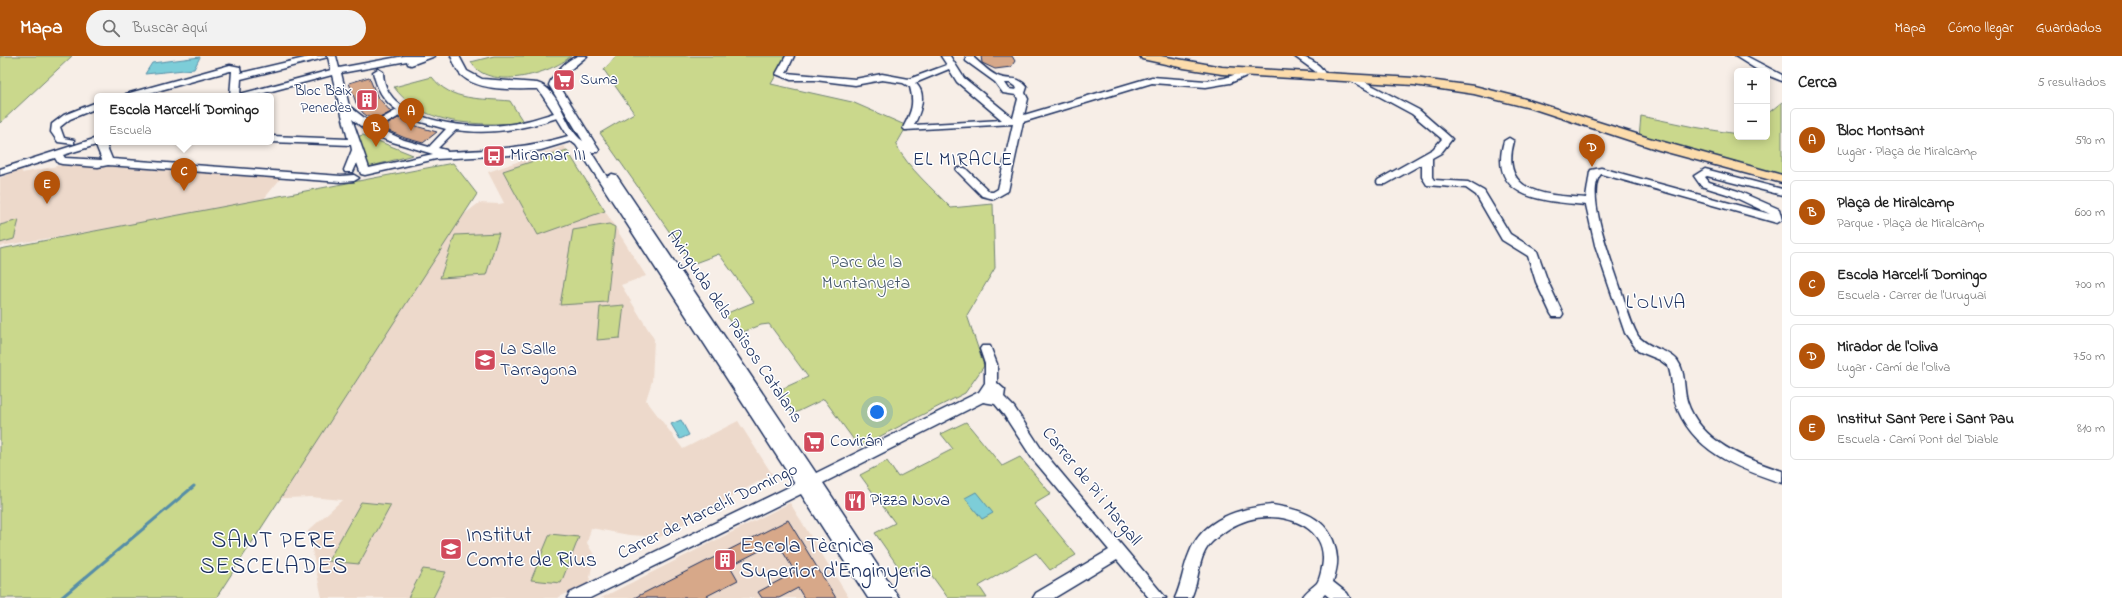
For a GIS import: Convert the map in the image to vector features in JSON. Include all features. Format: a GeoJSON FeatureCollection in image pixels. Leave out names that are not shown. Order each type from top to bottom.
{"type":"FeatureCollection","features":[{"type":"Feature","properties":{"kind":"main road"},"geometry":{"type":"LineString","coordinates":[[1146,56],[1217,71],[1233,77],[1248,73],[1318,72],[1354,79],[1430,84],[1490,93],[1542,107],[1676,150],[1782,179]]}},
{"type":"Feature","properties":{"kind":"street"},"geometry":{"type":"LineString","coordinates":[[237,73],[289,56]]}},
{"type":"Feature","properties":{"kind":"street"},"geometry":{"type":"LineString","coordinates":[[140,93],[230,68],[237,73],[324,56]]}},
{"type":"Feature","properties":{"kind":"street"},"geometry":{"type":"LineString","coordinates":[[332,56],[356,146],[364,170]]}},
{"type":"Feature","properties":{"kind":"street"},"geometry":{"type":"LineString","coordinates":[[258,93],[338,78],[390,56]]}},
{"type":"Feature","properties":{"kind":"street"},"geometry":{"type":"LineString","coordinates":[[376,63],[418,56]]}},
{"type":"Feature","properties":{"kind":"street"},"geometry":{"type":"LineString","coordinates":[[376,63],[431,56]]}},
{"type":"Feature","properties":{"kind":"street"},"geometry":{"type":"LineString","coordinates":[[455,56],[463,72],[475,79],[495,84],[546,83],[583,56]]}},
{"type":"Feature","properties":{"kind":"street"},"geometry":{"type":"LineString","coordinates":[[790,56],[781,74],[791,77],[816,77],[855,82],[882,77],[909,82],[914,86],[918,100],[916,112],[908,128],[1015,122],[1152,80],[1188,84],[1233,77]]}},
{"type":"Feature","properties":{"kind":"street"},"geometry":{"type":"LineString","coordinates":[[961,170],[986,194],[994,196],[1003,191],[1015,122],[1023,99],[1020,93],[1006,90],[998,80],[969,59],[970,56]]}},
{"type":"Feature","properties":{"kind":"street"},"geometry":{"type":"LineString","coordinates":[[1298,56],[1318,72]]}},
{"type":"Feature","properties":{"kind":"street"},"geometry":{"type":"LineString","coordinates":[[1739,56],[1761,68]]}},
{"type":"Feature","properties":{"kind":"street"},"geometry":{"type":"LineString","coordinates":[[909,82],[950,60],[960,80],[1015,122]]}},
{"type":"Feature","properties":{"kind":"street"},"geometry":{"type":"LineString","coordinates":[[376,63],[382,88],[391,101],[404,110],[431,122],[452,127],[488,130],[519,126],[560,114]]}},
{"type":"Feature","properties":{"kind":"street"},"geometry":{"type":"LineString","coordinates":[[235,93],[237,73]]}},
{"type":"Feature","properties":{"kind":"street"},"geometry":{"type":"LineString","coordinates":[[1770,73],[1782,78]]}},
{"type":"Feature","properties":{"kind":"street"},"geometry":{"type":"LineString","coordinates":[[1354,79],[1388,96],[1442,133],[1447,139],[1437,151],[1382,182]]}},
{"type":"Feature","properties":{"kind":"street","name":"Avinguda dels Països Catalans"},"geometry":{"type":"LineString","coordinates":[[546,83],[547,93],[560,114],[577,136]]}},
{"type":"Feature","properties":{"kind":"street","name":"Avinguda dels Països Catalans"},"geometry":{"type":"LineString","coordinates":[[546,83],[582,145],[809,484],[891,598]]}},
{"type":"Feature","properties":{"kind":"street"},"geometry":{"type":"LineString","coordinates":[[94,106],[67,117],[55,126],[60,140],[73,144],[94,142]]}},
{"type":"Feature","properties":{"kind":"street"},"geometry":{"type":"LineString","coordinates":[[345,106],[370,129],[397,142],[451,154]]}},
{"type":"Feature","properties":{"kind":"street"},"geometry":{"type":"LineString","coordinates":[[370,129],[404,110]]}},
{"type":"Feature","properties":{"kind":"street"},"geometry":{"type":"LineString","coordinates":[[431,150],[452,127]]}},
{"type":"Feature","properties":{"kind":"street"},"geometry":{"type":"LineString","coordinates":[[59,136],[84,138],[94,141]]}},
{"type":"Feature","properties":{"kind":"street"},"geometry":{"type":"LineString","coordinates":[[56,153],[62,161],[98,164],[108,162],[319,177],[350,174],[364,170],[451,154],[511,152],[541,148],[577,136]]}},
{"type":"Feature","properties":{"kind":"street"},"geometry":{"type":"LineString","coordinates":[[0,172],[56,153],[84,138]]}},
{"type":"Feature","properties":{"kind":"street"},"geometry":{"type":"LineString","coordinates":[[274,139],[356,146]]}},
{"type":"Feature","properties":{"kind":"street"},"geometry":{"type":"LineString","coordinates":[[1510,141],[1505,152],[1505,166],[1515,182],[1523,191],[1545,197],[1592,202]]}},
{"type":"Feature","properties":{"kind":"street"},"geometry":{"type":"LineString","coordinates":[[99,145],[108,162]]}},
{"type":"Feature","properties":{"kind":"street"},"geometry":{"type":"LineString","coordinates":[[350,174],[356,146]]}},
{"type":"Feature","properties":{"kind":"street"},"geometry":{"type":"LineString","coordinates":[[1676,150],[1710,164],[1782,189]]}},
{"type":"Feature","properties":{"kind":"street"},"geometry":{"type":"LineString","coordinates":[[1427,157],[1427,177],[1431,183],[1468,185],[1480,193],[1506,237],[1533,254],[1542,282],[1557,314]]}},
{"type":"Feature","properties":{"kind":"street"},"geometry":{"type":"LineString","coordinates":[[1782,192],[1705,172],[1698,176],[1705,184],[1734,193],[1775,211],[1777,219],[1602,171],[1595,172],[1591,184],[1596,230],[1630,332],[1640,346],[1647,351],[1665,357],[1674,366],[1681,402],[1697,432],[1736,461],[1782,478]]}},
{"type":"Feature","properties":{"kind":"street"},"geometry":{"type":"LineString","coordinates":[[986,349],[991,364],[991,393]]}},
{"type":"Feature","properties":{"kind":"street","name":"Carrer de Marcel·lí Domingo"},"geometry":{"type":"LineString","coordinates":[[575,598],[991,393]]}},
{"type":"Feature","properties":{"kind":"street","name":"Carrer de Pi i Margall"},"geometry":{"type":"LineString","coordinates":[[991,393],[1009,411],[1037,454],[1118,552],[1159,598]]}},
{"type":"Feature","properties":{"kind":"street","name":"Avinguda dels Països Catalans"},"geometry":{"type":"LineString","coordinates":[[809,484],[876,598]]}},
{"type":"Feature","properties":{"kind":"street"},"geometry":{"type":"LineString","coordinates":[[1184,598],[1188,591],[1193,558],[1208,536],[1218,527],[1244,514],[1255,511],[1274,510],[1297,514],[1316,528],[1323,537],[1331,555],[1329,575],[1325,585],[1310,598]]}},
{"type":"Feature","properties":{"kind":"street"},"geometry":{"type":"LineString","coordinates":[[1041,598],[1118,552]]}},
{"type":"Feature","properties":{"kind":"street"},"geometry":{"type":"LineString","coordinates":[[1325,585],[1342,598]]}},
{"type":"Feature","properties":{"kind":"shaded area","name":"La Salle Tarragona"},"geometry":{"type":"Polygon","coordinates":[[[564,146],[646,276],[621,285],[654,339],[652,381],[646,400],[683,449],[738,421],[772,474],[660,537],[629,535],[591,528],[587,543],[594,555],[589,583],[557,598],[322,598],[308,531],[342,500],[311,497],[209,501],[454,222],[479,203],[504,203],[488,172],[564,146]]]}},
{"type":"Feature","properties":{"kind":"shaded area"},"geometry":{"type":"Polygon","coordinates":[[[62,165],[101,166],[281,178],[259,205],[0,246],[0,178],[23,168],[22,173],[62,165]]]}},
{"type":"Feature","properties":{"kind":"shaded area"},"geometry":{"type":"Polygon","coordinates":[[[790,503],[849,598],[601,598],[790,503]]]}},
{"type":"Feature","properties":{"kind":"green space"},"geometry":{"type":"Polygon","coordinates":[[[0,56],[72,56],[0,123],[0,56]]]}},
{"type":"Feature","properties":{"kind":"green space"},"geometry":{"type":"Polygon","coordinates":[[[494,56],[571,56],[562,63],[535,74],[505,78],[491,76],[479,71],[471,62],[494,56]]]}},
{"type":"Feature","properties":{"kind":"green space","name":"Parc de la Muntanyeta"},"geometry":{"type":"Polygon","coordinates":[[[616,56],[787,56],[771,84],[852,102],[905,125],[908,131],[904,131],[896,145],[907,162],[951,208],[993,204],[995,268],[967,315],[984,366],[965,393],[859,447],[824,399],[793,414],[777,391],[808,377],[769,324],[761,325],[738,334],[725,314],[754,302],[719,254],[692,264],[600,133],[634,113],[604,70],[616,56]]]}},
{"type":"Feature","properties":{"kind":"green space"},"geometry":{"type":"Polygon","coordinates":[[[432,77],[448,91],[458,95],[478,99],[510,101],[522,120],[512,123],[480,124],[439,118],[414,106],[403,98],[394,87],[432,77]]]}},
{"type":"Feature","properties":{"kind":"green space"},"geometry":{"type":"Polygon","coordinates":[[[1782,102],[1782,177],[1639,138],[1641,116],[1734,134],[1734,140],[1770,140],[1770,112],[1782,102]]]}},
{"type":"Feature","properties":{"kind":"green space"},"geometry":{"type":"Polygon","coordinates":[[[363,135],[413,155],[368,167],[356,137],[363,135]]]}},
{"type":"Feature","properties":{"kind":"green space"},"geometry":{"type":"Polygon","coordinates":[[[567,150],[605,211],[538,235],[503,171],[567,150]]]}},
{"type":"Feature","properties":{"kind":"green space"},"geometry":{"type":"Polygon","coordinates":[[[453,163],[477,194],[216,598],[0,598],[0,249],[453,163]]]}},
{"type":"Feature","properties":{"kind":"green space"},"geometry":{"type":"Polygon","coordinates":[[[19,220],[14,239],[0,243],[0,225],[19,220]]]}},
{"type":"Feature","properties":{"kind":"green space"},"geometry":{"type":"Polygon","coordinates":[[[609,224],[615,227],[607,302],[560,305],[573,230],[609,224]]]}},
{"type":"Feature","properties":{"kind":"green space"},"geometry":{"type":"Polygon","coordinates":[[[499,233],[486,275],[440,278],[455,235],[499,233]]]}},
{"type":"Feature","properties":{"kind":"green space"},"geometry":{"type":"Polygon","coordinates":[[[624,305],[620,338],[597,340],[600,307],[624,305]]]}},
{"type":"Feature","properties":{"kind":"green space"},"geometry":{"type":"Polygon","coordinates":[[[966,422],[1002,466],[1020,457],[1051,494],[1034,504],[1076,555],[1050,570],[1036,553],[979,586],[987,598],[948,598],[924,565],[904,575],[875,533],[895,523],[860,475],[887,461],[898,477],[953,449],[941,434],[966,422]]]}},
{"type":"Feature","properties":{"kind":"green space"},"geometry":{"type":"Polygon","coordinates":[[[361,502],[391,505],[359,564],[328,561],[361,502]]]}},
{"type":"Feature","properties":{"kind":"green space"},"geometry":{"type":"Polygon","coordinates":[[[550,534],[579,537],[561,583],[531,580],[550,534]]]}},
{"type":"Feature","properties":{"kind":"green space"},"geometry":{"type":"Polygon","coordinates":[[[423,569],[446,572],[433,598],[408,598],[423,569]]]}},
{"type":"Feature","properties":{"kind":"water"},"geometry":{"type":"Polygon","coordinates":[[[200,57],[194,69],[145,74],[152,63],[200,57]]]}},
{"type":"Feature","properties":{"kind":"water"},"geometry":{"type":"Polygon","coordinates":[[[681,420],[689,435],[680,439],[671,424],[681,420]]]}},
{"type":"Feature","properties":{"kind":"water"},"geometry":{"type":"Polygon","coordinates":[[[976,492],[993,513],[982,519],[965,498],[976,492]]]}},
{"type":"Feature","properties":{"kind":"building"},"geometry":{"type":"Polygon","coordinates":[[[981,56],[1012,56],[1015,61],[1011,67],[995,69],[982,63],[981,56]]]}},
{"type":"Feature","properties":{"kind":"building","name":"Bloc Baix Penedès"},"geometry":{"type":"Polygon","coordinates":[[[369,77],[377,96],[391,112],[374,121],[363,113],[356,103],[349,83],[369,77]]]}},
{"type":"Feature","properties":{"kind":"building"},"geometry":{"type":"Polygon","coordinates":[[[398,118],[419,127],[437,132],[423,143],[405,138],[382,128],[398,118]]]}},
{"type":"Feature","properties":{"kind":"building","name":"Escola Tècnica Superior d'Enginyeria"},"geometry":{"type":"Polygon","coordinates":[[[788,520],[836,598],[804,598],[798,588],[779,598],[762,598],[758,592],[795,572],[777,542],[730,566],[738,580],[703,598],[634,598],[788,520]]]}},
{"type":"Feature","properties":{"kind":"waterway"},"geometry":{"type":"LineString","coordinates":[[61,598],[194,486]]}},
{"type":"Feature","properties":{"kind":"place","name":"Suma"},"geometry":{"type":"Point","coordinates":[564,80]}},
{"type":"Feature","properties":{"kind":"place","name":"Bloc Baix Penedès"},"geometry":{"type":"Point","coordinates":[367,100]}},
{"type":"Feature","properties":{"kind":"place","name":"Bloc Montsant"},"geometry":{"type":"Point","coordinates":[411,131]}},
{"type":"Feature","properties":{"kind":"place","name":"Plaça de Miralcamp"},"geometry":{"type":"Point","coordinates":[376,147]}},
{"type":"Feature","properties":{"kind":"place","name":"Miramar III"},"geometry":{"type":"Point","coordinates":[494,156]}},
{"type":"Feature","properties":{"kind":"place","name":"Mirador de l'Oliva"},"geometry":{"type":"Point","coordinates":[1592,167]}},
{"type":"Feature","properties":{"kind":"place","name":"Escola Marcel·lí Domingo"},"geometry":{"type":"Point","coordinates":[184,191]}},
{"type":"Feature","properties":{"kind":"place","name":"Institut Sant Pere i Sant Pau"},"geometry":{"type":"Point","coordinates":[47,204]}},
{"type":"Feature","properties":{"kind":"place","name":"La Salle Tarragona"},"geometry":{"type":"Point","coordinates":[485,360]}},
{"type":"Feature","properties":{"kind":"place","name":"Covirán"},"geometry":{"type":"Point","coordinates":[814,442]}},
{"type":"Feature","properties":{"kind":"place","name":"Pizza Nova"},"geometry":{"type":"Point","coordinates":[855,501]}},
{"type":"Feature","properties":{"kind":"place","name":"Institut Comte de Rius"},"geometry":{"type":"Point","coordinates":[451,549]}},
{"type":"Feature","properties":{"kind":"place","name":"Escola Tècnica Superior d'Enginyeria"},"geometry":{"type":"Point","coordinates":[725,560]}},
{"type":"Feature","properties":{"kind":"district","name":"EL MIRACLE"},"geometry":{"type":"Point","coordinates":[963,160]}},
{"type":"Feature","properties":{"kind":"district","name":"L'OLIVA"},"geometry":{"type":"Point","coordinates":[1656,303]}},
{"type":"Feature","properties":{"kind":"district","name":"SANT PERE SESCELADES"},"geometry":{"type":"Point","coordinates":[274,554]}}]}
